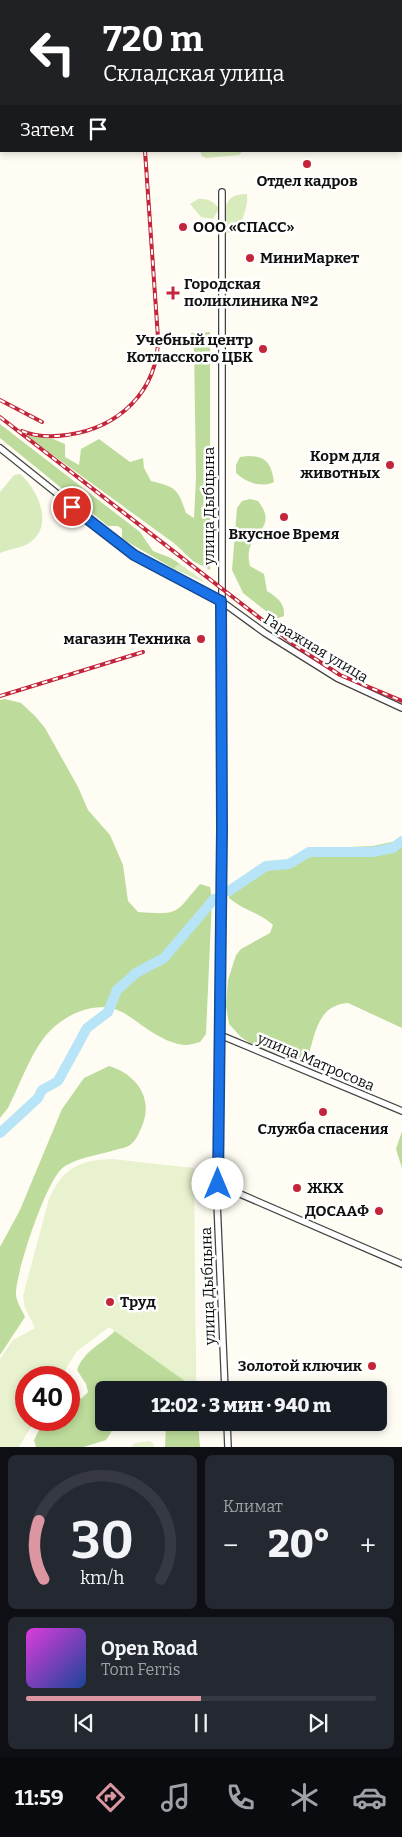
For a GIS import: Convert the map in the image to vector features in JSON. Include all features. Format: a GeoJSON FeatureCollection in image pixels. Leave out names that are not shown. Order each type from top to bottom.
{"type":"FeatureCollection","features":[{"type":"Feature","properties":{"kind":"street","name":"улица Дыбцына"},"geometry":{"type":"LineString","coordinates":[[222,192],[222,829],[220,863],[218,1184],[225,1381]]}},
{"type":"Feature","properties":{"kind":"street","name":"Гаражная улица"},"geometry":{"type":"LineString","coordinates":[[0,448],[134,555],[221,601],[265,633],[337,678],[402,708]]}},
{"type":"Feature","properties":{"kind":"street","name":"улица Матросова"},"geometry":{"type":"LineString","coordinates":[[220,1035],[402,1111]]}},
{"type":"Feature","properties":{"kind":"street"},"geometry":{"type":"LineString","coordinates":[[218,1184],[402,1264]]}},
{"type":"Feature","properties":{"kind":"street"},"geometry":{"type":"LineString","coordinates":[[227,1431],[228,1447]]}},
{"type":"Feature","properties":{"kind":"green space"},"geometry":{"type":"Polygon","coordinates":[[[200,152],[242,152],[239,155],[206,158],[202,156],[200,152]]]}},
{"type":"Feature","properties":{"kind":"green space"},"geometry":{"type":"Polygon","coordinates":[[[247,194],[247,204],[240,232],[226,233],[226,206],[228,201],[232,197],[247,194]]]}},
{"type":"Feature","properties":{"kind":"green space"},"geometry":{"type":"Polygon","coordinates":[[[198,199],[213,202],[219,209],[213,219],[201,217],[190,204],[198,199]]]}},
{"type":"Feature","properties":{"kind":"green space"},"geometry":{"type":"Polygon","coordinates":[[[210,332],[210,570],[193,561],[175,544],[24,434],[53,439],[65,444],[65,457],[79,465],[81,449],[99,439],[130,462],[143,458],[144,468],[151,481],[166,485],[175,490],[181,499],[186,513],[194,518],[196,478],[194,347],[191,347],[191,333],[210,332]]]}},
{"type":"Feature","properties":{"kind":"green space"},"geometry":{"type":"Polygon","coordinates":[[[0,424],[140,532],[153,551],[171,558],[180,564],[175,567],[176,570],[122,538],[122,529],[118,526],[108,526],[0,438],[0,424]]]}},
{"type":"Feature","properties":{"kind":"green space"},"geometry":{"type":"Polygon","coordinates":[[[248,456],[264,459],[267,462],[274,482],[264,485],[254,483],[236,473],[236,465],[240,457],[248,456]]]}},
{"type":"Feature","properties":{"kind":"green space"},"geometry":{"type":"Polygon","coordinates":[[[20,474],[37,497],[42,515],[42,524],[39,533],[29,543],[0,553],[0,492],[14,475],[20,474]]]}},
{"type":"Feature","properties":{"kind":"green space"},"geometry":{"type":"Polygon","coordinates":[[[250,499],[258,501],[266,519],[264,526],[251,545],[249,554],[250,566],[264,574],[267,591],[282,604],[284,616],[276,619],[243,593],[232,570],[237,508],[242,501],[250,499]]]}},
{"type":"Feature","properties":{"kind":"green space"},"geometry":{"type":"Polygon","coordinates":[[[180,564],[206,583],[176,570],[175,567],[180,564]]]}},
{"type":"Feature","properties":{"kind":"green space"},"geometry":{"type":"Polygon","coordinates":[[[5,699],[21,703],[45,728],[78,787],[88,810],[110,835],[123,865],[128,901],[138,912],[162,913],[175,910],[180,907],[200,884],[210,887],[212,899],[206,1034],[200,1042],[185,1045],[177,1044],[154,1033],[127,1015],[105,1007],[81,1011],[60,1022],[43,1039],[28,1064],[8,1108],[0,1118],[0,700],[5,699]]]}},
{"type":"Feature","properties":{"kind":"green space"},"geometry":{"type":"Polygon","coordinates":[[[402,840],[402,1028],[348,1003],[337,1005],[329,1010],[318,1025],[306,1063],[254,1046],[241,1037],[229,1024],[226,1006],[228,980],[236,955],[241,949],[270,933],[273,925],[263,917],[240,906],[229,898],[230,890],[235,884],[291,858],[326,848],[372,846],[402,840]]]}},
{"type":"Feature","properties":{"kind":"green space"},"geometry":{"type":"Polygon","coordinates":[[[109,1066],[127,1075],[140,1088],[146,1106],[142,1126],[136,1139],[128,1146],[76,1161],[65,1166],[58,1173],[34,1224],[18,1281],[17,1298],[25,1317],[0,1355],[0,1247],[20,1210],[62,1109],[84,1078],[109,1066]]]}},
{"type":"Feature","properties":{"kind":"green space"},"geometry":{"type":"Polygon","coordinates":[[[402,1131],[402,1168],[396,1149],[402,1131]]]}},
{"type":"Feature","properties":{"kind":"green space","name":"Труд"},"geometry":{"type":"Polygon","coordinates":[[[112,1159],[194,1168],[196,1381],[185,1381],[109,1327],[76,1352],[68,1366],[15,1366],[15,1431],[28,1431],[19,1447],[0,1447],[0,1359],[13,1340],[35,1328],[25,1308],[23,1296],[49,1199],[54,1188],[66,1173],[81,1164],[112,1159]]]}},
{"type":"Feature","properties":{"kind":"green space"},"geometry":{"type":"Polygon","coordinates":[[[193,1211],[196,1381],[95,1381],[95,1431],[112,1431],[106,1440],[84,1447],[36,1447],[34,1440],[38,1431],[80,1431],[80,1398],[88,1392],[86,1384],[80,1375],[79,1366],[88,1353],[114,1332],[117,1323],[193,1211]]]}},
{"type":"Feature","properties":{"kind":"green space"},"geometry":{"type":"Polygon","coordinates":[[[166,1431],[199,1431],[200,1447],[165,1447],[166,1431]]]}},
{"type":"Feature","properties":{"kind":"green space"},"geometry":{"type":"Polygon","coordinates":[[[149,1441],[153,1443],[154,1447],[131,1447],[135,1443],[149,1441]]]}},
{"type":"Feature","properties":{"kind":"waterway"},"geometry":{"type":"LineString","coordinates":[[229,891],[266,866],[289,864],[309,852],[372,852],[393,848],[402,841]]}},
{"type":"Feature","properties":{"kind":"waterway"},"geometry":{"type":"LineString","coordinates":[[0,1133],[38,1098],[42,1090],[58,1081],[87,1028],[108,1012],[117,990],[136,973],[164,958],[214,899]]}},
{"type":"Feature","properties":{"kind":"railway"},"geometry":{"type":"LineString","coordinates":[[22,431],[38,435],[61,436],[86,431],[103,424],[132,404],[143,391],[151,375],[156,357],[158,338],[145,152]]}},
{"type":"Feature","properties":{"kind":"railway"},"geometry":{"type":"LineString","coordinates":[[0,400],[42,422]]}},
{"type":"Feature","properties":{"kind":"railway"},"geometry":{"type":"LineString","coordinates":[[0,417],[296,646],[340,675],[402,701]]}},
{"type":"Feature","properties":{"kind":"railway"},"geometry":{"type":"LineString","coordinates":[[0,696],[143,652]]}},
{"type":"Feature","properties":{"kind":"place","name":"Отдел кадров"},"geometry":{"type":"Point","coordinates":[307,164]}},
{"type":"Feature","properties":{"kind":"place","name":"ООО «СПАСС»"},"geometry":{"type":"Point","coordinates":[183,227]}},
{"type":"Feature","properties":{"kind":"place","name":"MиниMаркет"},"geometry":{"type":"Point","coordinates":[250,258]}},
{"type":"Feature","properties":{"kind":"place","name":"Городская поликлиника №2"},"geometry":{"type":"Point","coordinates":[173,293]}},
{"type":"Feature","properties":{"kind":"place","name":"Учебный центр Котласского ЦБК"},"geometry":{"type":"Point","coordinates":[263,349]}},
{"type":"Feature","properties":{"kind":"place","name":"Корм для животных"},"geometry":{"type":"Point","coordinates":[390,465]}},
{"type":"Feature","properties":{"kind":"place","name":"Вкусное Время"},"geometry":{"type":"Point","coordinates":[284,517]}},
{"type":"Feature","properties":{"kind":"place","name":"магазин Техника"},"geometry":{"type":"Point","coordinates":[201,639]}},
{"type":"Feature","properties":{"kind":"place","name":"Служба спасения"},"geometry":{"type":"Point","coordinates":[323,1112]}},
{"type":"Feature","properties":{"kind":"place","name":"ЖКХ"},"geometry":{"type":"Point","coordinates":[297,1188]}},
{"type":"Feature","properties":{"kind":"place","name":"ДОСААФ"},"geometry":{"type":"Point","coordinates":[379,1211]}},
{"type":"Feature","properties":{"kind":"place","name":"Труд"},"geometry":{"type":"Point","coordinates":[110,1302]}},
{"type":"Feature","properties":{"kind":"place","name":"Золотой ключик"},"geometry":{"type":"Point","coordinates":[372,1366]}},
{"type":"Feature","properties":{"kind":"route"},"geometry":{"type":"LineString","coordinates":[[72,507],[134,555],[221,601],[222,829],[220,863],[218,1184]]}}]}
